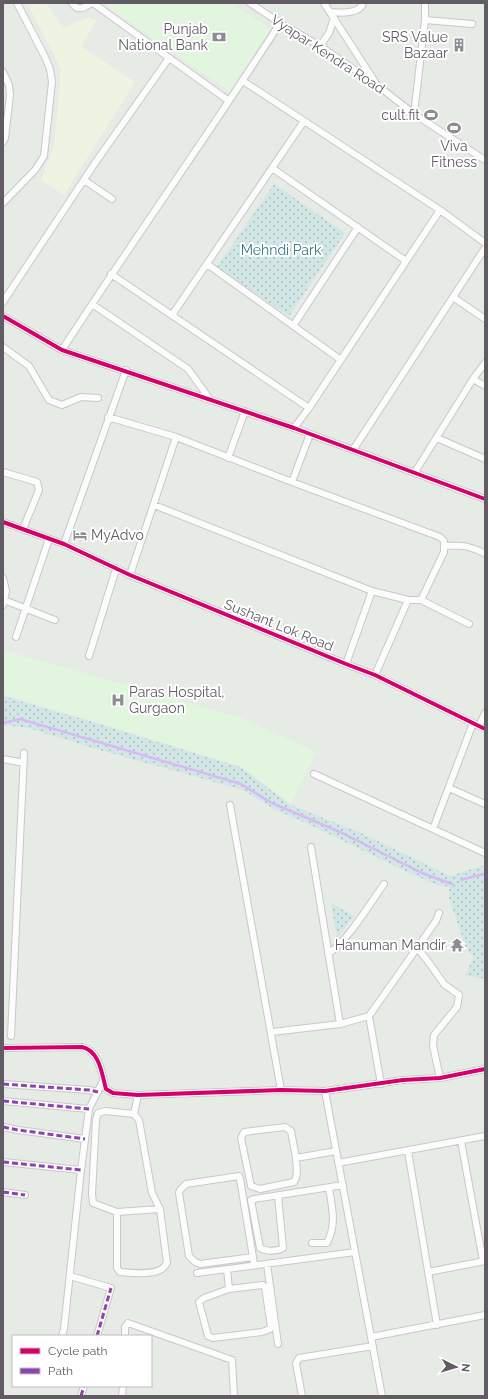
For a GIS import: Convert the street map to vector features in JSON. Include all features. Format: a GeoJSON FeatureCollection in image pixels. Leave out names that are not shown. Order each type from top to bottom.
{"type":"FeatureCollection","features":[{"type":"Feature","properties":{"kind":"street"},"geometry":{"type":"LineString","coordinates":[[3,203],[35,170],[44,156],[52,82],[50,69],[45,57],[17,3]]}},
{"type":"Feature","properties":{"kind":"street"},"geometry":{"type":"LineString","coordinates":[[72,3],[79,9],[92,3],[229,102]]}},
{"type":"Feature","properties":{"kind":"street","name":"Vyapar Kendra Road"},"geometry":{"type":"LineString","coordinates":[[250,3],[280,23],[320,46],[377,85],[414,114],[485,160]]}},
{"type":"Feature","properties":{"kind":"street"},"geometry":{"type":"LineString","coordinates":[[324,3],[377,85]]}},
{"type":"Feature","properties":{"kind":"street"},"geometry":{"type":"LineString","coordinates":[[330,12],[356,10],[361,8],[363,3]]}},
{"type":"Feature","properties":{"kind":"street"},"geometry":{"type":"LineString","coordinates":[[414,114],[425,20],[425,3]]}},
{"type":"Feature","properties":{"kind":"street"},"geometry":{"type":"LineString","coordinates":[[320,46],[329,33],[334,18]]}},
{"type":"Feature","properties":{"kind":"street"},"geometry":{"type":"LineString","coordinates":[[425,20],[472,24]]}},
{"type":"Feature","properties":{"kind":"street"},"geometry":{"type":"LineString","coordinates":[[62,350],[111,274],[243,81],[280,23]]}},
{"type":"Feature","properties":{"kind":"street"},"geometry":{"type":"LineString","coordinates":[[3,302],[84,180],[169,58]]}},
{"type":"Feature","properties":{"kind":"street"},"geometry":{"type":"LineString","coordinates":[[3,72],[6,86],[10,95],[5,138],[3,142]]}},
{"type":"Feature","properties":{"kind":"street"},"geometry":{"type":"LineString","coordinates":[[243,81],[440,210],[485,243]]}},
{"type":"Feature","properties":{"kind":"street"},"geometry":{"type":"LineString","coordinates":[[172,315],[304,121]]}},
{"type":"Feature","properties":{"kind":"street"},"geometry":{"type":"LineString","coordinates":[[272,168],[406,261]]}},
{"type":"Feature","properties":{"kind":"street"},"geometry":{"type":"LineString","coordinates":[[84,180],[112,199]]}},
{"type":"Feature","properties":{"kind":"street"},"geometry":{"type":"LineString","coordinates":[[294,428],[309,408],[440,210]]}},
{"type":"Feature","properties":{"kind":"street"},"geometry":{"type":"LineString","coordinates":[[292,326],[358,227]]}},
{"type":"Feature","properties":{"kind":"street"},"geometry":{"type":"LineString","coordinates":[[352,450],[485,248]]}},
{"type":"Feature","properties":{"kind":"street"},"geometry":{"type":"LineString","coordinates":[[206,264],[341,360]]}},
{"type":"Feature","properties":{"kind":"street"},"geometry":{"type":"LineString","coordinates":[[111,274],[309,408]]}},
{"type":"Feature","properties":{"kind":"street"},"geometry":{"type":"LineString","coordinates":[[453,297],[485,319]]}},
{"type":"Feature","properties":{"kind":"street"},"geometry":{"type":"LineString","coordinates":[[92,304],[188,369],[209,398]]}},
{"type":"Feature","properties":{"kind":"street"},"geometry":{"type":"LineString","coordinates":[[3,316],[62,350],[245,410],[485,499]]}},
{"type":"Feature","properties":{"kind":"street"},"geometry":{"type":"LineString","coordinates":[[3,347],[28,366],[49,400],[62,405],[81,397],[98,398]]}},
{"type":"Feature","properties":{"kind":"street"},"geometry":{"type":"LineString","coordinates":[[415,472],[473,379],[485,363]]}},
{"type":"Feature","properties":{"kind":"street"},"geometry":{"type":"LineString","coordinates":[[64,544],[126,370]]}},
{"type":"Feature","properties":{"kind":"street"},"geometry":{"type":"LineString","coordinates":[[473,379],[485,386]]}},
{"type":"Feature","properties":{"kind":"street"},"geometry":{"type":"LineString","coordinates":[[228,458],[245,410]]}},
{"type":"Feature","properties":{"kind":"street"},"geometry":{"type":"LineString","coordinates":[[108,417],[176,437],[228,458],[440,537],[444,541],[444,552],[421,600]]}},
{"type":"Feature","properties":{"kind":"street"},"geometry":{"type":"LineString","coordinates":[[292,482],[310,434]]}},
{"type":"Feature","properties":{"kind":"street"},"geometry":{"type":"LineString","coordinates":[[130,575],[176,437]]}},
{"type":"Feature","properties":{"kind":"street"},"geometry":{"type":"LineString","coordinates":[[437,438],[485,459]]}},
{"type":"Feature","properties":{"kind":"street"},"geometry":{"type":"LineString","coordinates":[[3,472],[37,482],[39,486],[23,529]]}},
{"type":"Feature","properties":{"kind":"street"},"geometry":{"type":"LineString","coordinates":[[154,505],[372,591],[408,600],[421,600],[469,624]]}},
{"type":"Feature","properties":{"kind":"street","name":"Sushant Lok Road"},"geometry":{"type":"LineString","coordinates":[[3,522],[64,544],[130,575],[346,664],[375,674],[479,726]]}},
{"type":"Feature","properties":{"kind":"street"},"geometry":{"type":"LineString","coordinates":[[16,637],[49,539]]}},
{"type":"Feature","properties":{"kind":"street"},"geometry":{"type":"LineString","coordinates":[[444,546],[469,546],[484,553]]}},
{"type":"Feature","properties":{"kind":"street"},"geometry":{"type":"LineString","coordinates":[[89,656],[116,569]]}},
{"type":"Feature","properties":{"kind":"street"},"geometry":{"type":"LineString","coordinates":[[3,578],[6,591],[3,603],[55,620]]}},
{"type":"Feature","properties":{"kind":"street"},"geometry":{"type":"LineString","coordinates":[[346,664],[372,591]]}},
{"type":"Feature","properties":{"kind":"street"},"geometry":{"type":"LineString","coordinates":[[375,674],[408,600]]}},
{"type":"Feature","properties":{"kind":"street"},"geometry":{"type":"LineString","coordinates":[[433,829],[449,788],[485,713]]}},
{"type":"Feature","properties":{"kind":"street"},"geometry":{"type":"LineString","coordinates":[[11,1036],[24,753]]}},
{"type":"Feature","properties":{"kind":"street"},"geometry":{"type":"LineString","coordinates":[[4,759],[24,763]]}},
{"type":"Feature","properties":{"kind":"street"},"geometry":{"type":"LineString","coordinates":[[314,774],[485,853]]}},
{"type":"Feature","properties":{"kind":"street"},"geometry":{"type":"LineString","coordinates":[[449,788],[485,804]]}},
{"type":"Feature","properties":{"kind":"street"},"geometry":{"type":"LineString","coordinates":[[230,805],[272,1032],[281,1090]]}},
{"type":"Feature","properties":{"kind":"street"},"geometry":{"type":"LineString","coordinates":[[310,847],[340,1024]]}},
{"type":"Feature","properties":{"kind":"street"},"geometry":{"type":"LineString","coordinates":[[328,954],[353,928],[384,884]]}},
{"type":"Feature","properties":{"kind":"street"},"geometry":{"type":"LineString","coordinates":[[272,1032],[340,1024],[369,1016],[436,921],[439,913]]}},
{"type":"Feature","properties":{"kind":"street"},"geometry":{"type":"LineString","coordinates":[[417,948],[444,984],[458,995],[457,1006],[434,1035],[433,1046],[440,1078]]}},
{"type":"Feature","properties":{"kind":"street"},"geometry":{"type":"LineString","coordinates":[[369,1016],[381,1084]]}},
{"type":"Feature","properties":{"kind":"street"},"geometry":{"type":"LineString","coordinates":[[3,1048],[88,1048],[95,1055],[106,1089],[113,1093],[138,1095],[281,1090],[325,1091],[440,1078],[485,1069]]}},
{"type":"Feature","properties":{"kind":"street"},"geometry":{"type":"LineString","coordinates":[[62,1335],[81,1170],[90,1110],[103,1081]]}},
{"type":"Feature","properties":{"kind":"street"},"geometry":{"type":"LineString","coordinates":[[3,1084],[89,1090],[98,1092]]}},
{"type":"Feature","properties":{"kind":"street"},"geometry":{"type":"LineString","coordinates":[[325,1091],[382,1396]]}},
{"type":"Feature","properties":{"kind":"street"},"geometry":{"type":"LineString","coordinates":[[134,1114],[138,1095]]}},
{"type":"Feature","properties":{"kind":"street"},"geometry":{"type":"LineString","coordinates":[[3,1101],[90,1110]]}},
{"type":"Feature","properties":{"kind":"street"},"geometry":{"type":"LineString","coordinates":[[117,1212],[117,1268],[120,1272],[153,1272],[162,1270],[167,1263],[160,1209],[152,1193],[139,1120],[134,1114],[105,1111],[98,1113],[96,1120],[92,1194],[93,1203],[117,1212],[160,1209]]}},
{"type":"Feature","properties":{"kind":"street"},"geometry":{"type":"LineString","coordinates":[[3,1126],[18,1130],[86,1139]]}},
{"type":"Feature","properties":{"kind":"street"},"geometry":{"type":"LineString","coordinates":[[285,1127],[288,1128],[291,1131],[296,1158],[297,1174],[294,1182],[260,1189],[250,1186],[240,1138],[244,1132],[285,1127]]}},
{"type":"Feature","properties":{"kind":"street"},"geometry":{"type":"LineString","coordinates":[[338,1163],[485,1136]]}},
{"type":"Feature","properties":{"kind":"street"},"geometry":{"type":"LineString","coordinates":[[428,1272],[484,1261],[461,1141]]}},
{"type":"Feature","properties":{"kind":"street"},"geometry":{"type":"LineString","coordinates":[[296,1158],[336,1151]]}},
{"type":"Feature","properties":{"kind":"street"},"geometry":{"type":"LineString","coordinates":[[408,1151],[437,1324]]}},
{"type":"Feature","properties":{"kind":"street"},"geometry":{"type":"LineString","coordinates":[[3,1162],[81,1170]]}},
{"type":"Feature","properties":{"kind":"street"},"geometry":{"type":"LineString","coordinates":[[253,1256],[200,1264],[195,1262],[189,1256],[179,1193],[180,1190],[186,1184],[239,1176],[240,1178],[253,1256],[254,1265]]}},
{"type":"Feature","properties":{"kind":"street"},"geometry":{"type":"LineString","coordinates":[[278,1196],[283,1248],[265,1251],[260,1248],[251,1200],[342,1185]]}},
{"type":"Feature","properties":{"kind":"street"},"geometry":{"type":"LineString","coordinates":[[312,1243],[326,1243],[331,1234],[333,1222],[329,1188]]}},
{"type":"Feature","properties":{"kind":"street"},"geometry":{"type":"LineString","coordinates":[[3,1192],[25,1195]]}},
{"type":"Feature","properties":{"kind":"street"},"geometry":{"type":"LineString","coordinates":[[198,1273],[355,1252]]}},
{"type":"Feature","properties":{"kind":"street"},"geometry":{"type":"LineString","coordinates":[[267,1264],[278,1344]]}},
{"type":"Feature","properties":{"kind":"street"},"geometry":{"type":"LineString","coordinates":[[227,1269],[229,1289]]}},
{"type":"Feature","properties":{"kind":"street"},"geometry":{"type":"LineString","coordinates":[[70,1276],[111,1288],[98,1335]]}},
{"type":"Feature","properties":{"kind":"street"},"geometry":{"type":"LineString","coordinates":[[263,1285],[267,1294],[270,1329],[262,1332],[213,1338],[208,1336],[199,1302],[204,1298],[229,1289],[263,1285]]}},
{"type":"Feature","properties":{"kind":"street"},"geometry":{"type":"LineString","coordinates":[[371,1337],[485,1316]]}},
{"type":"Feature","properties":{"kind":"street"},"geometry":{"type":"LineString","coordinates":[[124,1335],[124,1327],[128,1324],[232,1360],[234,1396]]}},
{"type":"Feature","properties":{"kind":"street"},"geometry":{"type":"LineString","coordinates":[[302,1396],[296,1363],[299,1358],[373,1346]]}},
{"type":"Feature","properties":{"kind":"shaded area"},"geometry":{"type":"Polygon","coordinates":[[[27,3],[46,3],[63,28],[89,17],[96,21],[81,46],[135,82],[64,195],[41,180],[54,146],[61,69],[27,3]]]}},
{"type":"Feature","properties":{"kind":"shaded area"},"geometry":{"type":"Polygon","coordinates":[[[107,3],[231,3],[271,29],[229,91],[105,5],[107,3]]]}},
{"type":"Feature","properties":{"kind":"shaded area"},"geometry":{"type":"Polygon","coordinates":[[[3,650],[242,718],[316,752],[291,804],[240,766],[3,694],[3,650]]]}},
{"type":"Feature","properties":{"kind":"green space","name":"Mehndi Park"},"geometry":{"type":"Polygon","coordinates":[[[274,184],[345,233],[289,316],[217,267],[274,184]]]}},
{"type":"Feature","properties":{"kind":"green space"},"geometry":{"type":"Polygon","coordinates":[[[3,696],[240,767],[291,805],[361,833],[450,876],[485,865],[485,979],[465,975],[474,957],[467,951],[449,898],[449,887],[437,885],[405,871],[317,828],[274,809],[243,790],[28,728],[3,725],[3,696]]]}},
{"type":"Feature","properties":{"kind":"green space"},"geometry":{"type":"Polygon","coordinates":[[[331,903],[354,916],[337,938],[331,903]]]}},
{"type":"Feature","properties":{"kind":"waterway"},"geometry":{"type":"LineString","coordinates":[[3,723],[20,719],[241,784],[272,803],[340,832],[422,873],[452,884]]}},
{"type":"Feature","properties":{"kind":"waterway"},"geometry":{"type":"LineString","coordinates":[[461,880],[485,874]]}},
{"type":"Feature","properties":{"kind":"marked path"},"geometry":{"type":"LineString","coordinates":[[3,1084],[89,1090],[98,1092]]}},
{"type":"Feature","properties":{"kind":"marked path"},"geometry":{"type":"LineString","coordinates":[[3,1101],[89,1109]]}},
{"type":"Feature","properties":{"kind":"marked path"},"geometry":{"type":"LineString","coordinates":[[3,1127],[85,1139]]}},
{"type":"Feature","properties":{"kind":"marked path"},"geometry":{"type":"LineString","coordinates":[[3,1162],[81,1170]]}},
{"type":"Feature","properties":{"kind":"marked path"},"geometry":{"type":"LineString","coordinates":[[3,1192],[25,1195]]}},
{"type":"Feature","properties":{"kind":"marked path"},"geometry":{"type":"LineString","coordinates":[[97,1335],[111,1288]]}},
{"type":"Feature","properties":{"kind":"marked path"},"geometry":{"type":"LineString","coordinates":[[81,1396],[84,1387]]}},
{"type":"Feature","properties":{"kind":"cycle path"},"geometry":{"type":"LineString","coordinates":[[3,316],[62,350],[294,428],[485,499]]}},
{"type":"Feature","properties":{"kind":"cycle path"},"geometry":{"type":"LineString","coordinates":[[3,522],[64,544],[130,575],[375,675],[485,729]]}},
{"type":"Feature","properties":{"kind":"cycle path"},"geometry":{"type":"LineString","coordinates":[[3,1048],[82,1047],[88,1049],[93,1053],[99,1064],[106,1089],[113,1093],[138,1095],[281,1090],[325,1091],[403,1080],[440,1078],[485,1069]]}},
{"type":"Feature","properties":{"kind":"place","name":"Punjab National Bank"},"geometry":{"type":"Point","coordinates":[219,37]}},
{"type":"Feature","properties":{"kind":"place","name":"SRS Value Bazaar"},"geometry":{"type":"Point","coordinates":[459,45]}},
{"type":"Feature","properties":{"kind":"place","name":"cult.fit"},"geometry":{"type":"Point","coordinates":[431,115]}},
{"type":"Feature","properties":{"kind":"place","name":"Viva Fitness"},"geometry":{"type":"Point","coordinates":[454,128]}},
{"type":"Feature","properties":{"kind":"place","name":"MyAdvo"},"geometry":{"type":"Point","coordinates":[80,535]}},
{"type":"Feature","properties":{"kind":"place","name":"Paras Hospital, Gurgaon"},"geometry":{"type":"Point","coordinates":[118,700]}},
{"type":"Feature","properties":{"kind":"place","name":"Hanuman Mandir"},"geometry":{"type":"Point","coordinates":[457,945]}}]}
